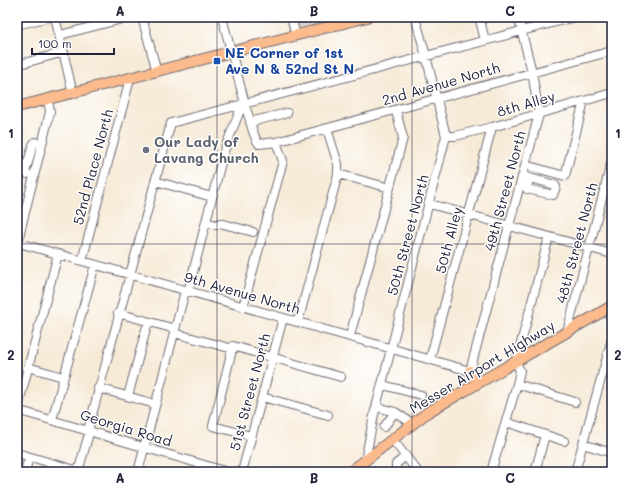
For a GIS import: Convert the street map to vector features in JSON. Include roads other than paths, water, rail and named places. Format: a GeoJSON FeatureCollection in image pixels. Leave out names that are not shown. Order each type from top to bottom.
{"type":"FeatureCollection","features":[{"type":"Feature","properties":{"kind":"main road"},"geometry":{"type":"LineString","coordinates":[[17,107],[73,94],[367,17]]}},
{"type":"Feature","properties":{"kind":"main road","name":"Messer Airport Highway"},"geometry":{"type":"LineString","coordinates":[[350,472],[428,412],[612,306]]}},
{"type":"Feature","properties":{"kind":"main road"},"geometry":{"type":"LineString","coordinates":[[470,371],[477,383]]}},
{"type":"Feature","properties":{"kind":"street"},"geometry":{"type":"LineString","coordinates":[[17,25],[50,17]]}},
{"type":"Feature","properties":{"kind":"street"},"geometry":{"type":"LineString","coordinates":[[55,17],[73,94]]}},
{"type":"Feature","properties":{"kind":"street"},"geometry":{"type":"LineString","coordinates":[[60,35],[130,17]]}},
{"type":"Feature","properties":{"kind":"street"},"geometry":{"type":"LineString","coordinates":[[138,472],[224,151],[244,100],[222,17]]}},
{"type":"Feature","properties":{"kind":"street"},"geometry":{"type":"LineString","coordinates":[[291,17],[296,36]]}},
{"type":"Feature","properties":{"kind":"street","name":"50th Street North"},"geometry":{"type":"LineString","coordinates":[[365,461],[377,407],[430,204],[446,136],[415,17]]}},
{"type":"Feature","properties":{"kind":"street"},"geometry":{"type":"LineString","coordinates":[[479,17],[485,40]]}},
{"type":"Feature","properties":{"kind":"street","name":"49th Street North"},"geometry":{"type":"LineString","coordinates":[[470,371],[510,226],[526,177],[525,165],[539,114],[532,72],[518,17]]}},
{"type":"Feature","properties":{"kind":"street"},"geometry":{"type":"LineString","coordinates":[[17,453],[79,472],[98,388],[171,123],[575,17]]}},
{"type":"Feature","properties":{"kind":"street"},"geometry":{"type":"LineString","coordinates":[[143,21],[157,72]]}},
{"type":"Feature","properties":{"kind":"street","name":"2nd Avenue North"},"geometry":{"type":"LineString","coordinates":[[250,122],[255,139],[259,144],[276,142],[396,111],[612,51]]}},
{"type":"Feature","properties":{"kind":"street"},"geometry":{"type":"LineString","coordinates":[[17,65],[64,52]]}},
{"type":"Feature","properties":{"kind":"street","name":"52nd Place North"},"geometry":{"type":"LineString","coordinates":[[82,261],[130,79]]}},
{"type":"Feature","properties":{"kind":"street","name":"8th Alley"},"geometry":{"type":"LineString","coordinates":[[446,136],[455,136],[492,127],[612,93]]}},
{"type":"Feature","properties":{"kind":"street"},"geometry":{"type":"LineString","coordinates":[[17,252],[19,243],[18,232],[34,177],[50,112],[48,100]]}},
{"type":"Feature","properties":{"kind":"street"},"geometry":{"type":"LineString","coordinates":[[525,165],[565,176],[584,101]]}},
{"type":"Feature","properties":{"kind":"street"},"geometry":{"type":"LineString","coordinates":[[243,104],[247,110],[250,122],[287,113]]}},
{"type":"Feature","properties":{"kind":"street"},"geometry":{"type":"LineString","coordinates":[[350,336],[404,138],[396,111]]}},
{"type":"Feature","properties":{"kind":"street","name":"50th Alley"},"geometry":{"type":"LineString","coordinates":[[430,359],[492,127]]}},
{"type":"Feature","properties":{"kind":"street"},"geometry":{"type":"LineString","coordinates":[[298,322],[338,174],[338,164],[327,129]]}},
{"type":"Feature","properties":{"kind":"street"},"geometry":{"type":"LineString","coordinates":[[25,173],[33,145],[35,142],[42,144]]}},
{"type":"Feature","properties":{"kind":"street"},"geometry":{"type":"LineString","coordinates":[[244,307],[283,161],[276,142]]}},
{"type":"Feature","properties":{"kind":"street"},"geometry":{"type":"LineString","coordinates":[[17,151],[25,173],[34,177]]}},
{"type":"Feature","properties":{"kind":"street","name":"48th Street North"},"geometry":{"type":"LineString","coordinates":[[567,332],[612,160]]}},
{"type":"Feature","properties":{"kind":"street"},"geometry":{"type":"LineString","coordinates":[[338,174],[390,188]]}},
{"type":"Feature","properties":{"kind":"street"},"geometry":{"type":"LineString","coordinates":[[155,181],[212,197]]}},
{"type":"Feature","properties":{"kind":"street"},"geometry":{"type":"LineString","coordinates":[[430,204],[612,254]]}},
{"type":"Feature","properties":{"kind":"street"},"geometry":{"type":"LineString","coordinates":[[206,222],[216,225],[220,223],[253,232]]}},
{"type":"Feature","properties":{"kind":"street"},"geometry":{"type":"LineString","coordinates":[[491,472],[517,384],[520,371],[516,362],[549,237]]}},
{"type":"Feature","properties":{"kind":"street","name":"9th Avenue North"},"geometry":{"type":"LineString","coordinates":[[19,243],[470,371]]}},
{"type":"Feature","properties":{"kind":"street"},"geometry":{"type":"LineString","coordinates":[[17,410],[21,378],[28,367],[58,254]]}},
{"type":"Feature","properties":{"kind":"street"},"geometry":{"type":"LineString","coordinates":[[52,420],[95,265]]}},
{"type":"Feature","properties":{"kind":"street"},"geometry":{"type":"LineString","coordinates":[[118,313],[233,349]]}},
{"type":"Feature","properties":{"kind":"street","name":"51st Street North"},"geometry":{"type":"LineString","coordinates":[[242,472],[283,318]]}},
{"type":"Feature","properties":{"kind":"street"},"geometry":{"type":"LineString","coordinates":[[128,396],[148,322]]}},
{"type":"Feature","properties":{"kind":"street"},"geometry":{"type":"LineString","coordinates":[[575,472],[612,339]]}},
{"type":"Feature","properties":{"kind":"street"},"geometry":{"type":"LineString","coordinates":[[251,436],[213,426],[233,346],[341,377]]}},
{"type":"Feature","properties":{"kind":"street"},"geometry":{"type":"LineString","coordinates":[[28,367],[63,377]]}},
{"type":"Feature","properties":{"kind":"street"},"geometry":{"type":"LineString","coordinates":[[517,384],[575,402]]}},
{"type":"Feature","properties":{"kind":"street"},"geometry":{"type":"LineString","coordinates":[[383,385],[421,395]]}},
{"type":"Feature","properties":{"kind":"street"},"geometry":{"type":"LineString","coordinates":[[98,388],[155,404]]}},
{"type":"Feature","properties":{"kind":"street"},"geometry":{"type":"LineString","coordinates":[[262,397],[328,415]]}},
{"type":"Feature","properties":{"kind":"street"},"geometry":{"type":"LineString","coordinates":[[377,407],[395,412],[413,424]]}},
{"type":"Feature","properties":{"kind":"street","name":"Georgia Road"},"geometry":{"type":"LineString","coordinates":[[17,410],[228,472]]}},
{"type":"Feature","properties":{"kind":"street"},"geometry":{"type":"LineString","coordinates":[[384,427],[395,412]]}},
{"type":"Feature","properties":{"kind":"street"},"geometry":{"type":"LineString","coordinates":[[506,422],[564,440]]}},
{"type":"Feature","properties":{"kind":"street"},"geometry":{"type":"LineString","coordinates":[[535,472],[545,435]]}},
{"type":"Feature","properties":{"kind":"street"},"geometry":{"type":"LineString","coordinates":[[392,440],[418,472]]}},
{"type":"Feature","properties":{"kind":"street"},"geometry":{"type":"LineString","coordinates":[[583,444],[612,453]]}},
{"type":"Feature","properties":{"kind":"street"},"geometry":{"type":"LineString","coordinates":[[396,472],[396,464],[406,456]]}},
{"type":"Feature","properties":{"kind":"street"},"geometry":{"type":"LineString","coordinates":[[25,472],[29,457]]}},
{"type":"Feature","properties":{"kind":"place","name":"NE Corner of 1st Ave N & 52nd St N"},"geometry":{"type":"Point","coordinates":[217,61]}},
{"type":"Feature","properties":{"kind":"place","name":"Our Lady of Lavang Church"},"geometry":{"type":"Point","coordinates":[146,150]}}]}
